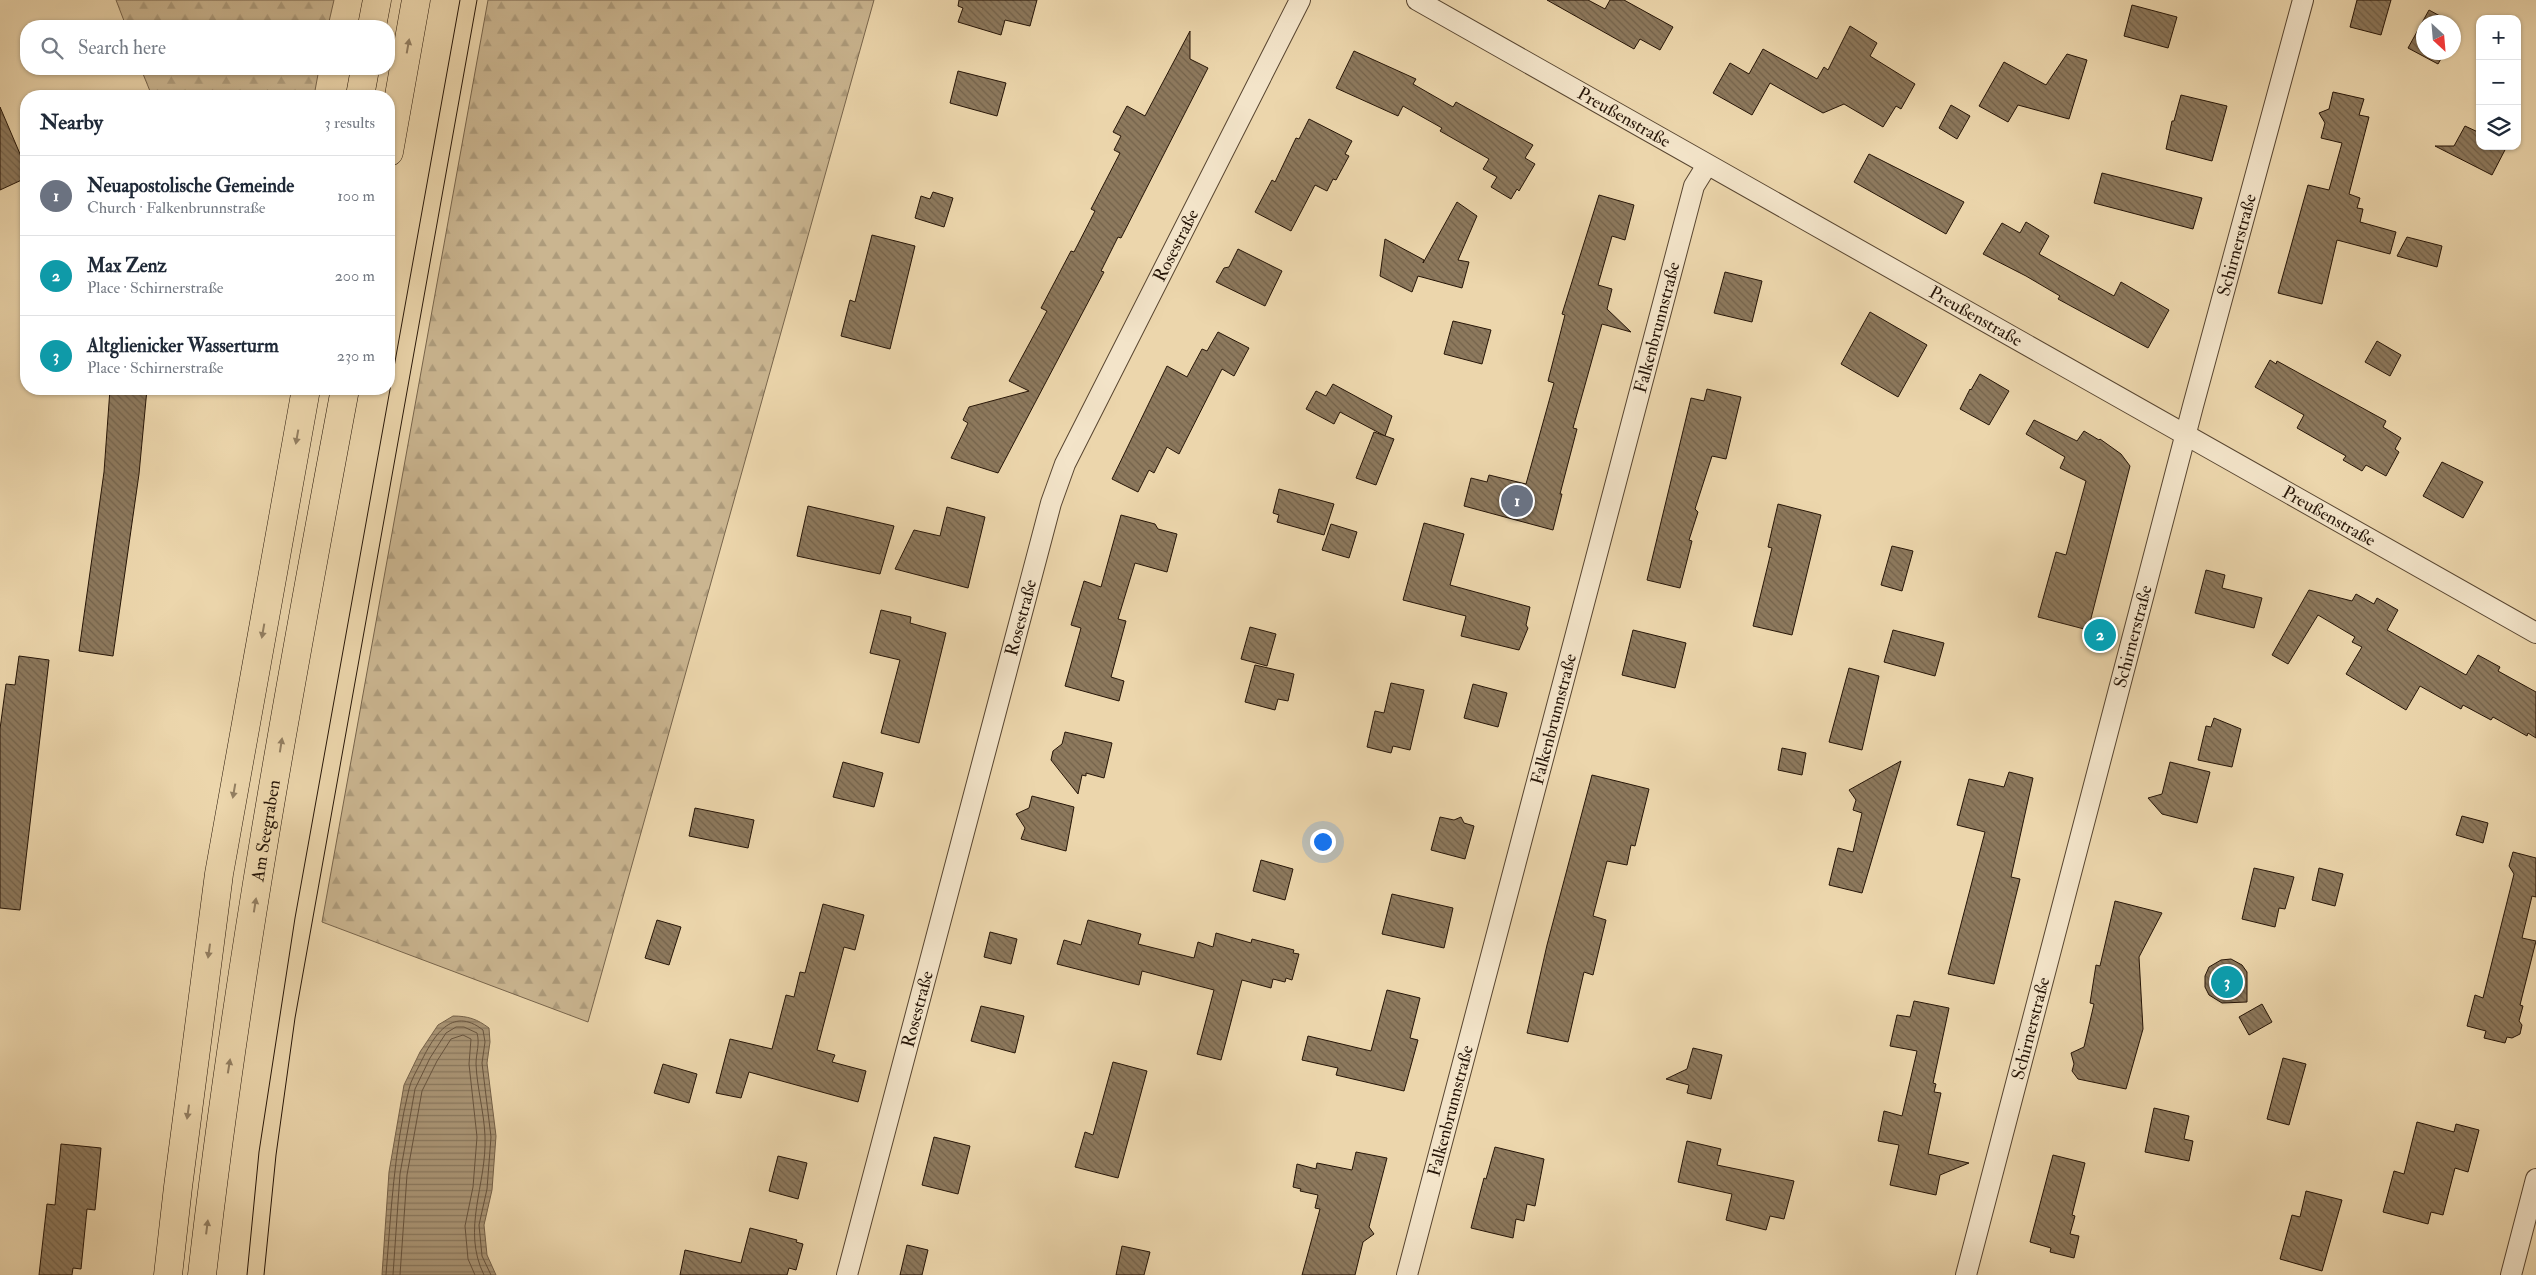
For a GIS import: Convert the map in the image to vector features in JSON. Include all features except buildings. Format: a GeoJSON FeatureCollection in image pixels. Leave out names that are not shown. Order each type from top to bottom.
{"type":"FeatureCollection","features":[{"type":"Feature","properties":{"kind":"main road"},"geometry":{"type":"LineString","coordinates":[[373,20],[377,0]]}},
{"type":"Feature","properties":{"kind":"main road"},"geometry":{"type":"LineString","coordinates":[[395,118],[416,0]]}},
{"type":"Feature","properties":{"kind":"main road"},"geometry":{"type":"LineString","coordinates":[[361,90],[364,75]]}},
{"type":"Feature","properties":{"kind":"main road"},"geometry":{"type":"LineString","coordinates":[[168,1275],[220,874],[305,395]]}},
{"type":"Feature","properties":{"kind":"main road","name":"Am Seegraben"},"geometry":{"type":"LineString","coordinates":[[202,1275],[219,1127],[298,640],[344,395]]}},
{"type":"Feature","properties":{"kind":"street","name":"Rosestraße"},"geometry":{"type":"LineString","coordinates":[[847,1275],[1051,504],[1065,464],[1300,0]]}},
{"type":"Feature","properties":{"kind":"street","name":"Preußenstraße"},"geometry":{"type":"LineString","coordinates":[[1417,0],[2536,633]]}},
{"type":"Feature","properties":{"kind":"street","name":"Schirnerstraße"},"geometry":{"type":"LineString","coordinates":[[1966,1275],[2186,436],[2303,0]]}},
{"type":"Feature","properties":{"kind":"street","name":"Falkenbrunnstraße"},"geometry":{"type":"LineString","coordinates":[[1407,1275],[1694,186],[1707,165]]}},
{"type":"Feature","properties":{"kind":"street"},"geometry":{"type":"LineString","coordinates":[[2511,1275],[2536,1179]]}},
{"type":"Feature","properties":{"kind":"green space"},"geometry":{"type":"Polygon","coordinates":[[[116,0],[334,0],[329,20],[124,20],[116,0]]]}},
{"type":"Feature","properties":{"kind":"green space"},"geometry":{"type":"Polygon","coordinates":[[[488,0],[874,0],[588,1022],[322,922],[488,0]]]}},
{"type":"Feature","properties":{"kind":"green space"},"geometry":{"type":"Polygon","coordinates":[[[143,75],[318,75],[315,90],[150,90],[143,75]]]}},
{"type":"Feature","properties":{"kind":"water"},"geometry":{"type":"Polygon","coordinates":[[[453,1016],[472,1019],[489,1028],[490,1042],[487,1063],[496,1136],[492,1190],[484,1225],[487,1255],[496,1275],[382,1275],[389,1172],[404,1085],[420,1052],[438,1025],[453,1016]]]}},
{"type":"Feature","properties":{"kind":"tram line"},"geometry":{"type":"LineString","coordinates":[[395,362],[460,0]]}},
{"type":"Feature","properties":{"kind":"tram line"},"geometry":{"type":"LineString","coordinates":[[264,1275],[276,1155],[295,1018],[477,0]]}},
{"type":"Feature","properties":{"kind":"tram line"},"geometry":{"type":"LineString","coordinates":[[247,1275],[259,1152],[295,918],[389,395]]}},
{"type":"Feature","properties":{"kind":"place","name":"Neuapostolische Gemeinde"},"geometry":{"type":"Point","coordinates":[1517,501]}},
{"type":"Feature","properties":{"kind":"place","name":"Max Zenz"},"geometry":{"type":"Point","coordinates":[2100,635]}},
{"type":"Feature","properties":{"kind":"place","name":"Altglienicker Wasserturm"},"geometry":{"type":"Point","coordinates":[2227,982]}}]}
